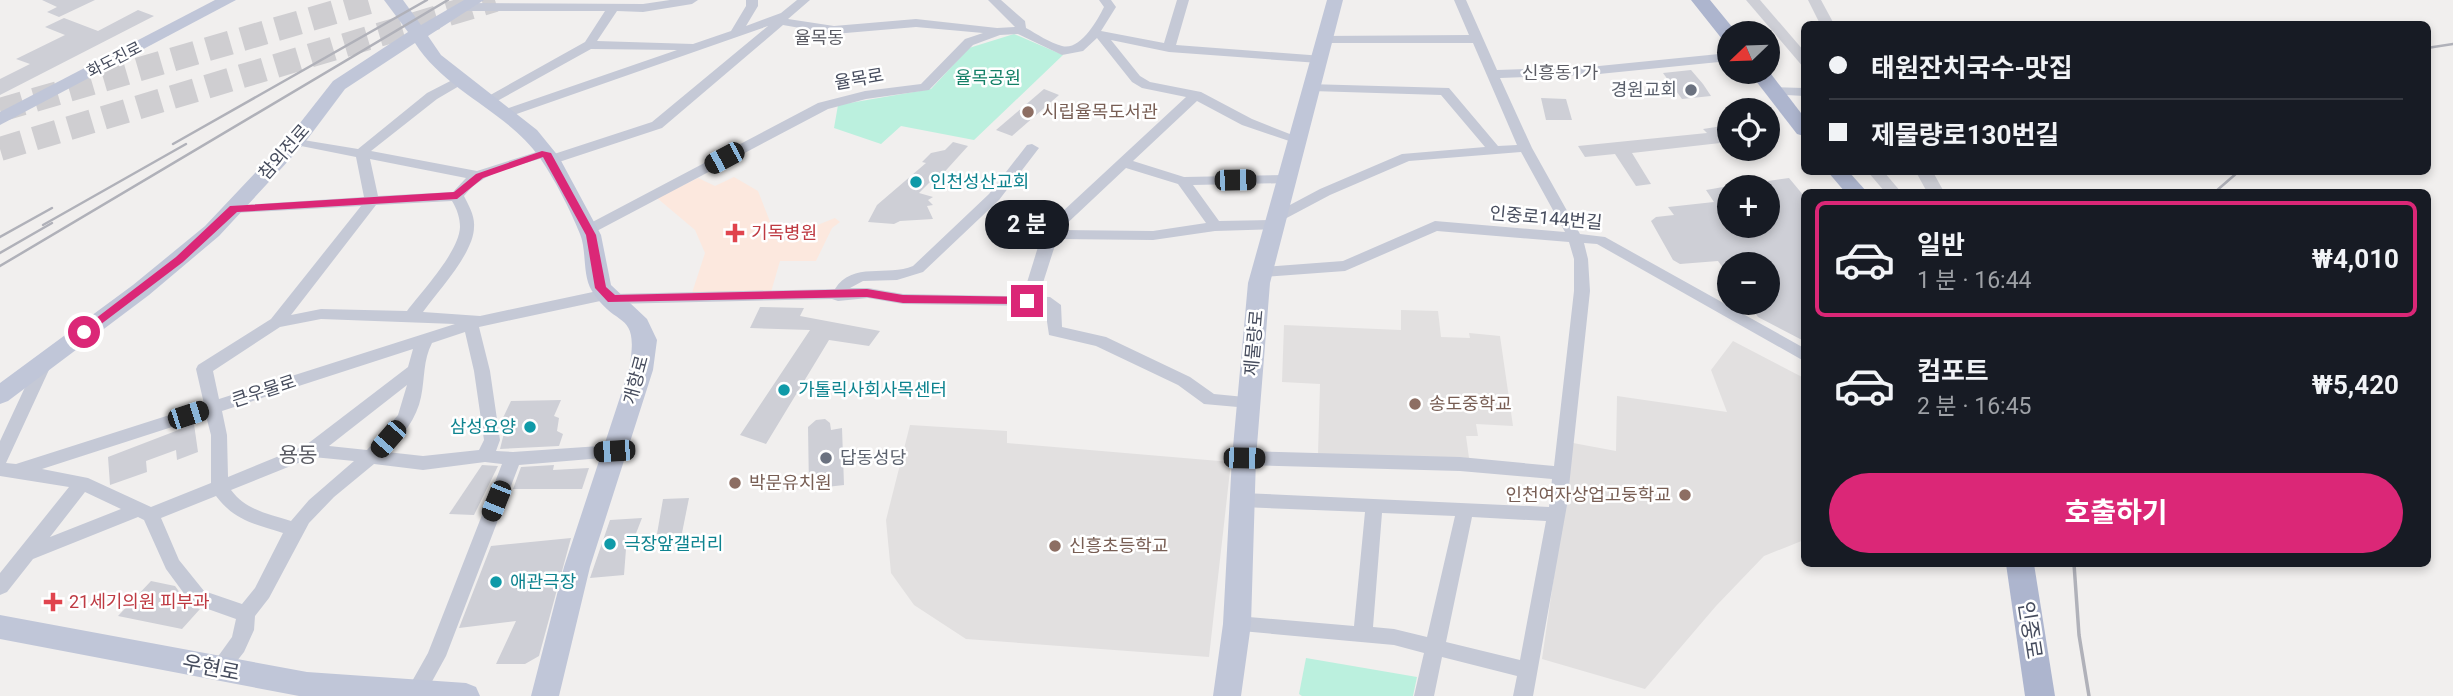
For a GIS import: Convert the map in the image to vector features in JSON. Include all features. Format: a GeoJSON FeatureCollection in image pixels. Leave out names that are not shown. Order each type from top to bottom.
{"type":"FeatureCollection","features":[{"type":"Feature","properties":{"kind":"main road","name":"화도진로"},"geometry":{"type":"LineString","coordinates":[[0,108],[217,0]]}},
{"type":"Feature","properties":{"kind":"main road","name":"제물량로"},"geometry":{"type":"LineString","coordinates":[[1227,696],[1237,624],[1244,458],[1259,283],[1335,0]]}},
{"type":"Feature","properties":{"kind":"main road"},"geometry":{"type":"LineString","coordinates":[[1700,0],[1717,21]]}},
{"type":"Feature","properties":{"kind":"main road"},"geometry":{"type":"LineString","coordinates":[[401,2],[418,33]]}},
{"type":"Feature","properties":{"kind":"main road","name":"참외전로"},"geometry":{"type":"LineString","coordinates":[[0,395],[180,260],[234,209],[296,141],[339,85],[418,33],[470,4]]}},
{"type":"Feature","properties":{"kind":"main road"},"geometry":{"type":"LineString","coordinates":[[1768,84],[1801,126]]}},
{"type":"Feature","properties":{"kind":"main road","name":"개항로"},"geometry":{"type":"LineString","coordinates":[[497,107],[530,134],[548,156],[588,230],[601,288],[639,324],[646,340],[641,370],[577,567],[545,696]]}},
{"type":"Feature","properties":{"kind":"main road"},"geometry":{"type":"LineString","coordinates":[[1841,175],[1853,189]]}},
{"type":"Feature","properties":{"kind":"main road","name":"인중로"},"geometry":{"type":"LineString","coordinates":[[2020,567],[2040,696]]}},
{"type":"Feature","properties":{"kind":"main road","name":"우현로"},"geometry":{"type":"LineString","coordinates":[[0,627],[219,669],[304,691],[416,692],[466,696]]}},
{"type":"Feature","properties":{"kind":"street","name":"화도진로"},"geometry":{"type":"LineString","coordinates":[[0,118],[228,0]]}},
{"type":"Feature","properties":{"kind":"street"},"geometry":{"type":"LineString","coordinates":[[470,4],[612,9],[650,8],[692,0]]}},
{"type":"Feature","properties":{"kind":"street"},"geometry":{"type":"LineString","coordinates":[[737,30],[748,15],[752,0]]}},
{"type":"Feature","properties":{"kind":"street"},"geometry":{"type":"LineString","coordinates":[[234,209],[457,195],[466,184],[479,176],[657,125],[804,0]]}},
{"type":"Feature","properties":{"kind":"street"},"geometry":{"type":"LineString","coordinates":[[993,0],[1021,24],[1020,30]]}},
{"type":"Feature","properties":{"kind":"street","name":"율목로"},"geometry":{"type":"LineString","coordinates":[[588,230],[823,106],[864,95],[925,87],[969,42],[998,31],[1020,30],[1066,52],[1079,48],[1095,35],[1110,7],[1105,0]]}},
{"type":"Feature","properties":{"kind":"street"},"geometry":{"type":"LineString","coordinates":[[1169,48],[1183,0]]}},
{"type":"Feature","properties":{"kind":"street"},"geometry":{"type":"LineString","coordinates":[[1460,0],[1525,148],[1576,237],[1581,259],[1582,291],[1556,514],[1523,696]]}},
{"type":"Feature","properties":{"kind":"street"},"geometry":{"type":"LineString","coordinates":[[497,107],[589,45],[612,9]]}},
{"type":"Feature","properties":{"kind":"street"},"geometry":{"type":"LineString","coordinates":[[497,107],[699,46],[737,30],[785,18],[834,30],[934,23],[998,31]]}},
{"type":"Feature","properties":{"kind":"street","name":"개항로"},"geometry":{"type":"LineString","coordinates":[[418,33],[434,59],[497,107]]}},
{"type":"Feature","properties":{"kind":"street"},"geometry":{"type":"LineString","coordinates":[[1095,35],[1169,48],[1319,59]]}},
{"type":"Feature","properties":{"kind":"street"},"geometry":{"type":"LineString","coordinates":[[1095,35],[1136,79],[1159,89],[1196,95],[1247,122],[1298,139]]}},
{"type":"Feature","properties":{"kind":"street"},"geometry":{"type":"LineString","coordinates":[[1325,39],[1477,39]]}},
{"type":"Feature","properties":{"kind":"street"},"geometry":{"type":"LineString","coordinates":[[589,45],[699,46]]}},
{"type":"Feature","properties":{"kind":"street"},"geometry":{"type":"LineString","coordinates":[[1493,74],[1589,71],[1717,58]]}},
{"type":"Feature","properties":{"kind":"street"},"geometry":{"type":"LineString","coordinates":[[362,152],[432,96],[462,79]]}},
{"type":"Feature","properties":{"kind":"street"},"geometry":{"type":"LineString","coordinates":[[1312,87],[1444,92],[1495,151]]}},
{"type":"Feature","properties":{"kind":"street"},"geometry":{"type":"LineString","coordinates":[[1774,91],[1801,92]]}},
{"type":"Feature","properties":{"kind":"street"},"geometry":{"type":"LineString","coordinates":[[1033,289],[1049,234],[1196,95]]}},
{"type":"Feature","properties":{"kind":"street"},"geometry":{"type":"LineString","coordinates":[[296,141],[479,176]]}},
{"type":"Feature","properties":{"kind":"street"},"geometry":{"type":"LineString","coordinates":[[838,296],[844,283],[854,277],[907,276],[918,269],[990,201],[1022,165],[1032,148]]}},
{"type":"Feature","properties":{"kind":"street"},"geometry":{"type":"LineString","coordinates":[[1049,234],[1149,238],[1181,235],[1215,226],[1277,221],[1325,191],[1399,159],[1525,148]]}},
{"type":"Feature","properties":{"kind":"street"},"geometry":{"type":"LineString","coordinates":[[295,530],[244,513],[234,507],[220,488],[219,435],[204,369],[276,323],[372,201],[362,152]]}},
{"type":"Feature","properties":{"kind":"street"},"geometry":{"type":"LineString","coordinates":[[1125,163],[1176,179],[1288,179]]}},
{"type":"Feature","properties":{"kind":"street"},"geometry":{"type":"LineString","coordinates":[[1176,179],[1215,226]]}},
{"type":"Feature","properties":{"kind":"street"},"geometry":{"type":"LineString","coordinates":[[411,317],[462,251],[468,236],[467,216],[457,195]]}},
{"type":"Feature","properties":{"kind":"street","name":"인중로144번길"},"geometry":{"type":"LineString","coordinates":[[1264,272],[1345,266],[1435,226],[1576,237],[1608,242],[1801,353]]}},
{"type":"Feature","properties":{"kind":"street"},"geometry":{"type":"LineString","coordinates":[[610,297],[838,296],[884,293],[903,299],[1045,301],[1053,306],[1054,331],[1100,341],[1184,381],[1210,400],[1249,402]]}},
{"type":"Feature","properties":{"kind":"street","name":"큰우물로"},"geometry":{"type":"LineString","coordinates":[[8,470],[479,322],[610,297]]}},
{"type":"Feature","properties":{"kind":"street","name":"큰우물로"},"geometry":{"type":"LineString","coordinates":[[276,323],[306,315],[411,317],[479,322]]}},
{"type":"Feature","properties":{"kind":"street"},"geometry":{"type":"LineString","coordinates":[[479,322],[482,371],[492,440],[485,456]]}},
{"type":"Feature","properties":{"kind":"street"},"geometry":{"type":"LineString","coordinates":[[27,553],[220,488],[312,450],[413,370],[426,338]]}},
{"type":"Feature","properties":{"kind":"street"},"geometry":{"type":"LineString","coordinates":[[0,459],[46,359]]}},
{"type":"Feature","properties":{"kind":"street"},"geometry":{"type":"LineString","coordinates":[[219,669],[238,647],[245,628],[245,617],[262,592],[295,530],[315,504],[373,456],[403,422],[417,392],[413,370]]}},
{"type":"Feature","properties":{"kind":"street"},"geometry":{"type":"LineString","coordinates":[[312,450],[423,463],[485,456],[513,459],[614,451]]}},
{"type":"Feature","properties":{"kind":"street"},"geometry":{"type":"LineString","coordinates":[[1244,458],[1460,464],[1561,473]]}},
{"type":"Feature","properties":{"kind":"street"},"geometry":{"type":"LineString","coordinates":[[416,692],[436,656],[513,459]]}},
{"type":"Feature","properties":{"kind":"street"},"geometry":{"type":"LineString","coordinates":[[8,470],[82,483],[145,512],[172,564],[198,597],[240,611],[245,617]]}},
{"type":"Feature","properties":{"kind":"street"},"geometry":{"type":"LineString","coordinates":[[0,587],[82,483]]}},
{"type":"Feature","properties":{"kind":"street"},"geometry":{"type":"LineString","coordinates":[[1242,500],[1374,508],[1556,514]]}},
{"type":"Feature","properties":{"kind":"street"},"geometry":{"type":"LineString","coordinates":[[1363,633],[1374,508]]}},
{"type":"Feature","properties":{"kind":"street"},"geometry":{"type":"LineString","coordinates":[[1424,696],[1465,511]]}},
{"type":"Feature","properties":{"kind":"street"},"geometry":{"type":"LineString","coordinates":[[1237,624],[1363,633],[1434,647],[1529,671]]}},
{"type":"Feature","properties":{"kind":"shaded area","name":"기독병원"},"geometry":{"type":"Polygon","coordinates":[[[734,177],[758,191],[778,242],[801,237],[810,228],[835,218],[840,222],[832,228],[816,261],[780,261],[771,292],[692,293],[705,253],[695,230],[657,198],[698,178],[715,186],[734,177]]]}},
{"type":"Feature","properties":{"kind":"shaded area","name":"송도중학교"},"geometry":{"type":"Polygon","coordinates":[[[1401,310],[1438,311],[1441,337],[1470,338],[1469,333],[1500,336],[1513,426],[1476,424],[1478,436],[1466,436],[1469,458],[1318,454],[1320,384],[1282,382],[1284,325],[1401,330],[1401,310]]]}},
{"type":"Feature","properties":{"kind":"shaded area","name":"인천여자상업고둥학교"},"geometry":{"type":"Polygon","coordinates":[[[1733,341],[1801,376],[1801,541],[1764,556],[1716,606],[1645,689],[1542,659],[1573,443],[1616,451],[1617,396],[1727,412],[1711,370],[1733,341]]]}},
{"type":"Feature","properties":{"kind":"shaded area","name":"신흥초등학교"},"geometry":{"type":"Polygon","coordinates":[[[910,425],[1007,431],[1007,443],[1231,462],[1209,657],[966,639],[914,605],[891,573],[886,520],[910,425]]]}},
{"type":"Feature","properties":{"kind":"green space","name":"율목공원"},"geometry":{"type":"Polygon","coordinates":[[[1014,34],[1063,55],[974,140],[901,126],[881,144],[834,128],[838,105],[931,89],[969,48],[1014,34]]]}},
{"type":"Feature","properties":{"kind":"green space"},"geometry":{"type":"Polygon","coordinates":[[[1306,658],[1417,677],[1413,696],[1302,696],[1299,694],[1306,658]]]}},
{"type":"Feature","properties":{"kind":"building"},"geometry":{"type":"Polygon","coordinates":[[[42,0],[95,0],[59,17],[47,12],[57,7],[42,0]]]}},
{"type":"Feature","properties":{"kind":"building"},"geometry":{"type":"Polygon","coordinates":[[[1746,0],[1760,0],[1778,21],[1764,21],[1746,0]]]}},
{"type":"Feature","properties":{"kind":"building"},"geometry":{"type":"Polygon","coordinates":[[[1808,0],[1821,0],[1832,21],[1818,21],[1808,0]]]}},
{"type":"Feature","properties":{"kind":"building"},"geometry":{"type":"Polygon","coordinates":[[[138,10],[154,16],[0,95],[0,79],[30,64],[16,59],[65,35],[45,27],[64,18],[98,31],[138,10]]]}},
{"type":"Feature","properties":{"kind":"building"},"geometry":{"type":"Polygon","coordinates":[[[1780,23],[1801,48],[1801,64],[1780,40],[1780,23]]]}},
{"type":"Feature","properties":{"kind":"building","name":"경원교회"},"geometry":{"type":"Polygon","coordinates":[[[1691,70],[1711,96],[1682,99],[1663,73],[1691,70]]]}},
{"type":"Feature","properties":{"kind":"building","name":"시립율목도서관"},"geometry":{"type":"Polygon","coordinates":[[[1044,89],[1059,95],[1012,136],[996,130],[1044,89]]]}},
{"type":"Feature","properties":{"kind":"building"},"geometry":{"type":"Polygon","coordinates":[[[1541,98],[1566,99],[1572,120],[1546,120],[1541,98]]]}},
{"type":"Feature","properties":{"kind":"building"},"geometry":{"type":"Polygon","coordinates":[[[1717,127],[1717,143],[1632,153],[1651,184],[1636,186],[1615,154],[1585,157],[1578,146],[1707,133],[1703,129],[1717,127]]]}},
{"type":"Feature","properties":{"kind":"building","name":"인천성산교회"},"geometry":{"type":"Polygon","coordinates":[[[953,142],[968,146],[939,178],[935,177],[919,193],[933,197],[928,200],[933,205],[927,206],[933,219],[900,221],[894,224],[868,222],[877,205],[926,163],[922,162],[931,153],[945,150],[953,142]]]}},
{"type":"Feature","properties":{"kind":"building"},"geometry":{"type":"Polygon","coordinates":[[[1871,175],[1887,175],[1898,189],[1882,189],[1871,175]]]}},
{"type":"Feature","properties":{"kind":"building"},"geometry":{"type":"Polygon","coordinates":[[[1918,175],[1935,175],[1942,189],[1925,189],[1918,175]]]}},
{"type":"Feature","properties":{"kind":"building"},"geometry":{"type":"Polygon","coordinates":[[[1789,178],[1801,192],[1801,339],[1757,315],[1780,315],[1780,252],[1717,252],[1717,261],[1680,264],[1673,260],[1651,221],[1656,217],[1674,215],[1668,207],[1714,202],[1706,190],[1717,188],[1717,238],[1780,238],[1780,179],[1789,178]]]}},
{"type":"Feature","properties":{"kind":"building","name":"가톨릭사회사목센터"},"geometry":{"type":"Polygon","coordinates":[[[760,307],[804,308],[800,316],[880,331],[869,346],[829,340],[766,444],[740,435],[810,330],[750,328],[760,307]]]}},
{"type":"Feature","properties":{"kind":"building","name":"삼성요양"},"geometry":{"type":"Polygon","coordinates":[[[561,400],[554,416],[559,418],[557,431],[563,434],[559,446],[500,449],[507,421],[502,420],[511,401],[561,400]]]}},
{"type":"Feature","properties":{"kind":"building","name":"답동성당"},"geometry":{"type":"Polygon","coordinates":[[[825,419],[830,423],[831,430],[842,428],[844,485],[809,489],[808,427],[816,420],[825,419]]]}},
{"type":"Feature","properties":{"kind":"building"},"geometry":{"type":"Polygon","coordinates":[[[194,424],[198,452],[177,460],[176,450],[146,461],[147,472],[110,485],[108,457],[194,424]]]}},
{"type":"Feature","properties":{"kind":"building"},"geometry":{"type":"Polygon","coordinates":[[[482,465],[498,466],[474,515],[449,514],[482,465]]]}},
{"type":"Feature","properties":{"kind":"building"},"geometry":{"type":"Polygon","coordinates":[[[554,465],[553,470],[589,468],[582,489],[513,489],[521,467],[554,465]]]}},
{"type":"Feature","properties":{"kind":"building"},"geometry":{"type":"Polygon","coordinates":[[[689,498],[682,533],[657,534],[663,499],[689,498]]]}},
{"type":"Feature","properties":{"kind":"building"},"geometry":{"type":"Polygon","coordinates":[[[642,518],[635,536],[627,536],[624,575],[590,578],[610,520],[642,518]]]}},
{"type":"Feature","properties":{"kind":"building"},"geometry":{"type":"Polygon","coordinates":[[[571,538],[539,656],[525,664],[496,664],[516,621],[459,628],[491,546],[571,538]]]}},
{"type":"Feature","properties":{"kind":"building"},"geometry":{"type":"Polygon","coordinates":[[[151,581],[175,586],[189,605],[200,609],[182,629],[118,616],[151,581]]]}},
{"type":"Feature","properties":{"kind":"tunnel"},"geometry":{"type":"LineString","coordinates":[[0,110],[376,0]]}},
{"type":"Feature","properties":{"kind":"tunnel"},"geometry":{"type":"LineString","coordinates":[[0,149],[495,0]]}},
{"type":"Feature","properties":{"kind":"railway"},"geometry":{"type":"LineString","coordinates":[[173,144],[427,0]]}},
{"type":"Feature","properties":{"kind":"railway"},"geometry":{"type":"LineString","coordinates":[[0,266],[448,0]]}},
{"type":"Feature","properties":{"kind":"railway"},"geometry":{"type":"LineString","coordinates":[[2431,47],[2453,44]]}},
{"type":"Feature","properties":{"kind":"railway"},"geometry":{"type":"LineString","coordinates":[[43,225],[186,144]]}},
{"type":"Feature","properties":{"kind":"railway"},"geometry":{"type":"LineString","coordinates":[[2218,189],[2235,175]]}},
{"type":"Feature","properties":{"kind":"railway"},"geometry":{"type":"LineString","coordinates":[[0,237],[52,208]]}},
{"type":"Feature","properties":{"kind":"railway"},"geometry":{"type":"LineString","coordinates":[[0,253],[52,223]]}},
{"type":"Feature","properties":{"kind":"railway"},"geometry":{"type":"LineString","coordinates":[[2074,567],[2079,635],[2089,696]]}},
{"type":"Feature","properties":{"kind":"place","name":"경원교회"},"geometry":{"type":"Point","coordinates":[1691,90]}},
{"type":"Feature","properties":{"kind":"place","name":"시립율목도서관"},"geometry":{"type":"Point","coordinates":[1028,112]}},
{"type":"Feature","properties":{"kind":"place","name":"인천성산교회"},"geometry":{"type":"Point","coordinates":[916,182]}},
{"type":"Feature","properties":{"kind":"place","name":"기독병원"},"geometry":{"type":"Point","coordinates":[735,233]}},
{"type":"Feature","properties":{"kind":"place","name":"가톨릭사회사목센터"},"geometry":{"type":"Point","coordinates":[784,390]}},
{"type":"Feature","properties":{"kind":"place","name":"송도중학교"},"geometry":{"type":"Point","coordinates":[1415,404]}},
{"type":"Feature","properties":{"kind":"place","name":"삼성요양"},"geometry":{"type":"Point","coordinates":[530,427]}},
{"type":"Feature","properties":{"kind":"place","name":"답동성당"},"geometry":{"type":"Point","coordinates":[826,458]}},
{"type":"Feature","properties":{"kind":"place","name":"박문유치원"},"geometry":{"type":"Point","coordinates":[735,483]}},
{"type":"Feature","properties":{"kind":"place","name":"인천여자상업고둥학교"},"geometry":{"type":"Point","coordinates":[1685,495]}},
{"type":"Feature","properties":{"kind":"place","name":"극장앞갤러리"},"geometry":{"type":"Point","coordinates":[610,544]}},
{"type":"Feature","properties":{"kind":"place","name":"신흥초등학교"},"geometry":{"type":"Point","coordinates":[1055,546]}},
{"type":"Feature","properties":{"kind":"place","name":"애관극장"},"geometry":{"type":"Point","coordinates":[496,582]}},
{"type":"Feature","properties":{"kind":"place","name":"21세기의원 피부과"},"geometry":{"type":"Point","coordinates":[53,602]}},
{"type":"Feature","properties":{"kind":"district","name":"율목동"},"geometry":{"type":"Point","coordinates":[819,38]}},
{"type":"Feature","properties":{"kind":"district","name":"신흥동1가"},"geometry":{"type":"Point","coordinates":[1560,73]}},
{"type":"Feature","properties":{"kind":"district","name":"용동"},"geometry":{"type":"Point","coordinates":[298,455]}},
{"type":"Feature","properties":{"kind":"route"},"geometry":{"type":"LineString","coordinates":[[84,332],[180,260],[234,209],[457,195],[466,184],[479,176],[546,153],[591,235],[601,288],[612,299],[884,293],[903,299],[1027,301]]}}]}
